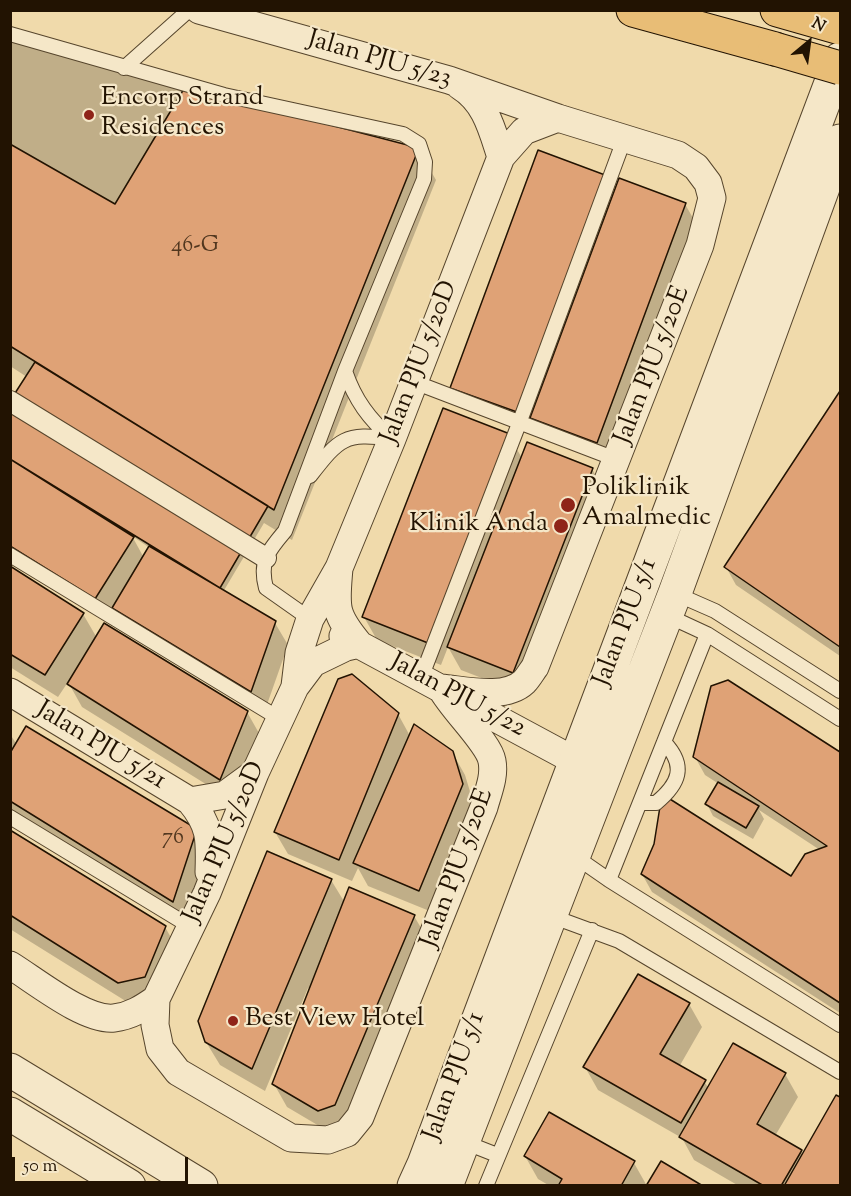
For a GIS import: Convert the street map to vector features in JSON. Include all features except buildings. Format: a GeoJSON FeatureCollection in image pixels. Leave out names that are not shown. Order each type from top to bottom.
{"type":"FeatureCollection","features":[{"type":"Feature","properties":{"kind":"highway"},"geometry":{"type":"LineString","coordinates":[[633,10],[840,68]]}},
{"type":"Feature","properties":{"kind":"highway"},"geometry":{"type":"LineString","coordinates":[[777,10],[840,28]]}},
{"type":"Feature","properties":{"kind":"highway"},"geometry":{"type":"LineString","coordinates":[[796,10],[840,24]]}},
{"type":"Feature","properties":{"kind":"street","name":"Jalan PJU 5/23"},"geometry":{"type":"LineString","coordinates":[[198,10],[449,80],[558,118],[625,137]]}},
{"type":"Feature","properties":{"kind":"street","name":"Jalan PJU 5/1"},"geometry":{"type":"LineString","coordinates":[[660,593],[840,59]]}},
{"type":"Feature","properties":{"kind":"street"},"geometry":{"type":"LineString","coordinates":[[449,80],[471,93],[485,112],[501,157]]}},
{"type":"Feature","properties":{"kind":"street","name":"Jalan PJU 5/20D"},"geometry":{"type":"LineString","coordinates":[[295,687],[299,653],[310,619],[339,568],[392,439],[501,157],[524,131],[558,118]]}},
{"type":"Feature","properties":{"kind":"street","name":"Jalan PJU 5/20E"},"geometry":{"type":"LineString","coordinates":[[431,683],[492,692],[508,690],[524,683],[536,667],[700,245],[712,198],[708,183],[696,167],[678,155],[625,137]]}},
{"type":"Feature","properties":{"kind":"street","name":"Jalan PJU 5/1"},"geometry":{"type":"LineString","coordinates":[[414,1185],[535,910],[589,768],[840,141]]}},
{"type":"Feature","properties":{"kind":"street"},"geometry":{"type":"LineString","coordinates":[[10,401],[266,558]]}},
{"type":"Feature","properties":{"kind":"street","name":"Jalan PJU 5/20D"},"geometry":{"type":"LineString","coordinates":[[156,999],[207,893],[255,773],[295,687],[313,663],[346,647],[359,644],[344,626],[336,608],[339,568]]}},
{"type":"Feature","properties":{"kind":"street","name":"Jalan PJU 5/22"},"geometry":{"type":"LineString","coordinates":[[310,619],[589,768]]}},
{"type":"Feature","properties":{"kind":"street","name":"Jalan PJU 5/20E"},"geometry":{"type":"LineString","coordinates":[[156,999],[155,1025],[160,1049],[178,1072],[291,1138],[328,1140],[346,1133],[360,1117],[429,949],[493,777],[492,759],[451,705],[431,683]]}},
{"type":"Feature","properties":{"kind":"street","name":"Jalan PJU 5/21"},"geometry":{"type":"LineString","coordinates":[[10,692],[190,801],[204,819],[210,841],[207,893]]}},
{"type":"Feature","properties":{"kind":"street","name":"Jalan PJU 5/21"},"geometry":{"type":"LineString","coordinates":[[190,801],[225,795],[255,773]]}},
{"type":"Feature","properties":{"kind":"street","name":"Jalan PJU 5/1"},"geometry":{"type":"LineString","coordinates":[[446,1185],[464,1143],[535,910]]}},
{"type":"Feature","properties":{"kind":"street"},"geometry":{"type":"LineString","coordinates":[[10,965],[93,1016],[113,1018],[136,1013],[156,999]]}},
{"type":"Feature","properties":{"kind":"street"},"geometry":{"type":"LineString","coordinates":[[10,1070],[201,1185]]}},
{"type":"Feature","properties":{"kind":"street"},"geometry":{"type":"LineString","coordinates":[[10,1114],[129,1185]]}},
{"type":"Feature","properties":{"kind":"lane"},"geometry":{"type":"LineString","coordinates":[[124,68],[189,10]]}},
{"type":"Feature","properties":{"kind":"lane"},"geometry":{"type":"LineString","coordinates":[[10,34],[224,95],[403,134],[419,144],[425,162],[424,179],[345,371],[285,531],[266,558],[261,570],[266,588],[310,619]]}},
{"type":"Feature","properties":{"kind":"lane"},"geometry":{"type":"LineString","coordinates":[[431,683],[520,422],[625,137]]}},
{"type":"Feature","properties":{"kind":"lane"},"geometry":{"type":"LineString","coordinates":[[345,371],[353,394],[371,421],[392,439]]}},
{"type":"Feature","properties":{"kind":"lane"},"geometry":{"type":"LineString","coordinates":[[414,382],[618,460]]}},
{"type":"Feature","properties":{"kind":"lane"},"geometry":{"type":"LineString","coordinates":[[302,486],[335,444],[361,435],[392,439]]}},
{"type":"Feature","properties":{"kind":"lane"},"geometry":{"type":"LineString","coordinates":[[10,555],[280,719]]}},
{"type":"Feature","properties":{"kind":"lane"},"geometry":{"type":"LineString","coordinates":[[660,593],[707,634],[840,719]]}},
{"type":"Feature","properties":{"kind":"lane"},"geometry":{"type":"LineString","coordinates":[[660,593],[715,611],[840,691]]}},
{"type":"Feature","properties":{"kind":"lane"},"geometry":{"type":"LineString","coordinates":[[609,880],[707,634]]}},
{"type":"Feature","properties":{"kind":"lane"},"geometry":{"type":"LineString","coordinates":[[640,803],[656,803],[671,790],[676,780],[678,767],[674,752],[664,742]]}},
{"type":"Feature","properties":{"kind":"lane"},"geometry":{"type":"LineString","coordinates":[[10,817],[191,927]]}},
{"type":"Feature","properties":{"kind":"lane"},"geometry":{"type":"LineString","coordinates":[[559,848],[840,1025]]}},
{"type":"Feature","properties":{"kind":"lane"},"geometry":{"type":"LineString","coordinates":[[535,910],[619,941],[840,1072]]}},
{"type":"Feature","properties":{"kind":"lane"},"geometry":{"type":"LineString","coordinates":[[486,1185],[592,930]]}},
{"type":"Feature","properties":{"kind":"lane"},"geometry":{"type":"LineString","coordinates":[[464,1143],[497,1155]]}},
{"type":"Feature","properties":{"kind":"place","name":"Encorp Strand Residences"},"geometry":{"type":"Point","coordinates":[89,115]}},
{"type":"Feature","properties":{"kind":"place","name":"Poliklinik Amalmedic"},"geometry":{"type":"Point","coordinates":[568,505]}},
{"type":"Feature","properties":{"kind":"place","name":"Klinik Anda"},"geometry":{"type":"Point","coordinates":[561,526]}},
{"type":"Feature","properties":{"kind":"place","name":"Best View Hotel"},"geometry":{"type":"Point","coordinates":[233,1021]}}]}
